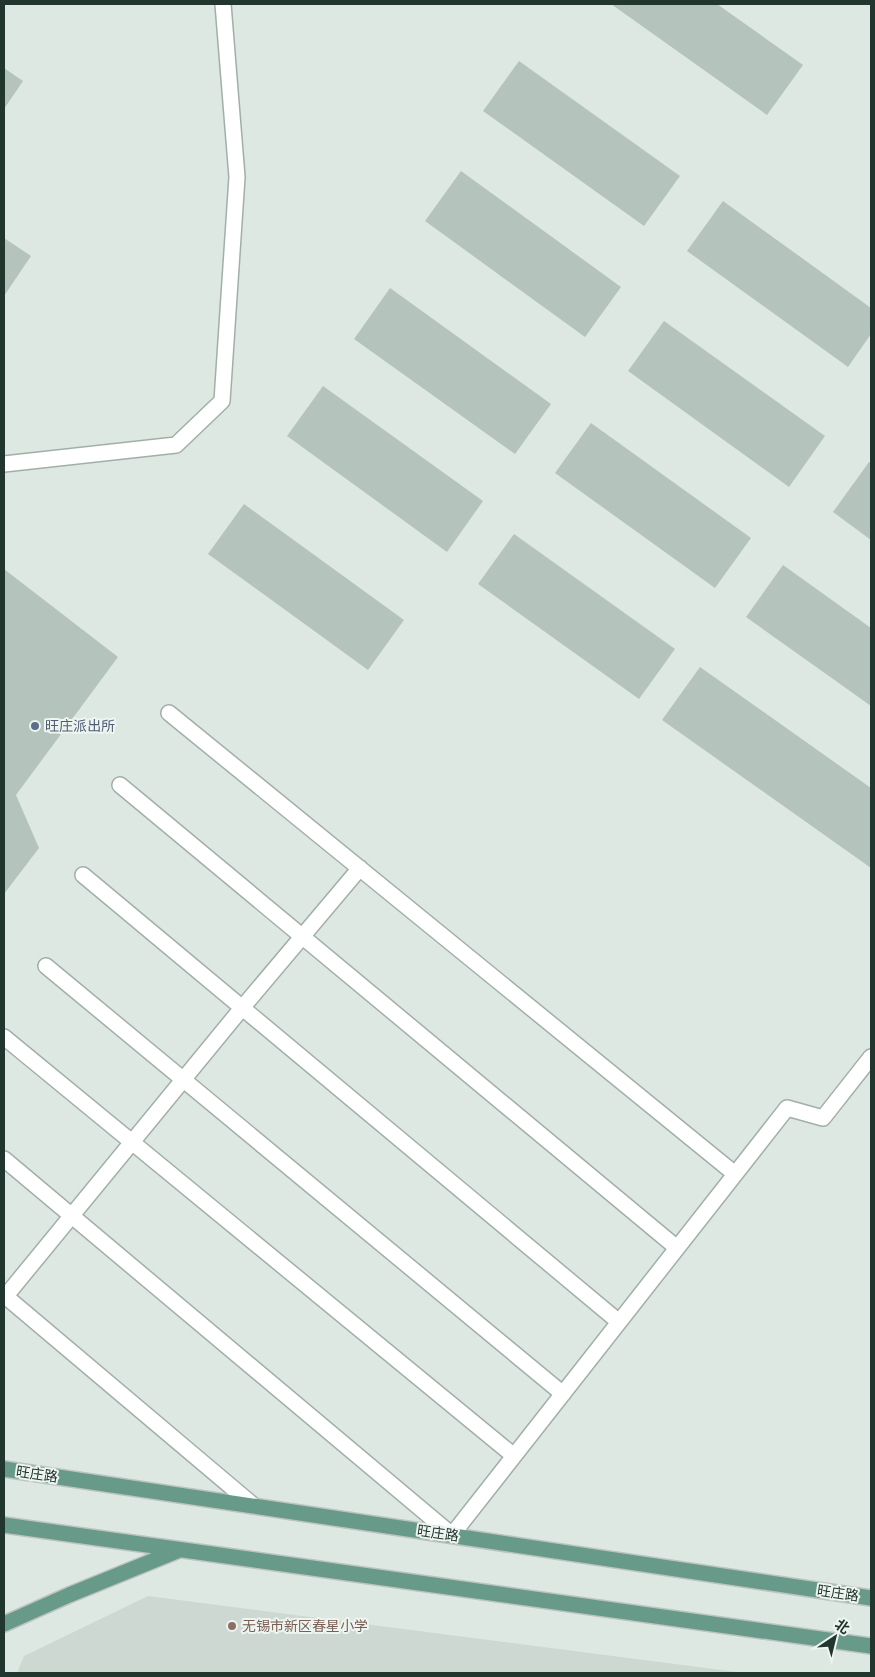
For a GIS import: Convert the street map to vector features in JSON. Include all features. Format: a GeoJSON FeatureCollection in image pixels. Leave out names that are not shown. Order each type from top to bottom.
{"type":"FeatureCollection","features":[{"type":"Feature","properties":{"kind":"main road","name":"旺庄路"},"geometry":{"type":"LineString","coordinates":[[4,1469],[871,1598]]}},
{"type":"Feature","properties":{"kind":"main road"},"geometry":{"type":"LineString","coordinates":[[4,1526],[871,1646]]}},
{"type":"Feature","properties":{"kind":"main road"},"geometry":{"type":"LineString","coordinates":[[4,1624],[179,1550]]}},
{"type":"Feature","properties":{"kind":"street"},"geometry":{"type":"LineString","coordinates":[[4,464],[176,445],[222,401],[237,177],[223,4]]}},
{"type":"Feature","properties":{"kind":"street"},"geometry":{"type":"LineString","coordinates":[[169,713],[735,1174]]}},
{"type":"Feature","properties":{"kind":"street"},"geometry":{"type":"LineString","coordinates":[[120,786],[677,1248]]}},
{"type":"Feature","properties":{"kind":"street"},"geometry":{"type":"LineString","coordinates":[[254,1506],[5,1296],[360,868]]}},
{"type":"Feature","properties":{"kind":"street"},"geometry":{"type":"LineString","coordinates":[[83,875],[619,1322]]}},
{"type":"Feature","properties":{"kind":"street"},"geometry":{"type":"LineString","coordinates":[[46,966],[563,1394]]}},
{"type":"Feature","properties":{"kind":"street"},"geometry":{"type":"LineString","coordinates":[[4,1037],[514,1456]]}},
{"type":"Feature","properties":{"kind":"street"},"geometry":{"type":"LineString","coordinates":[[4,1160],[452,1535],[787,1108],[823,1118],[871,1057]]}},
{"type":"Feature","properties":{"kind":"shaded area","name":"无锡市新区春星小学"},"geometry":{"type":"Polygon","coordinates":[[[148,1596],[745,1673],[17,1673],[24,1656],[148,1596]]]}},
{"type":"Feature","properties":{"kind":"building"},"geometry":{"type":"Polygon","coordinates":[[[611,4],[717,4],[803,65],[767,115],[611,4]]]}},
{"type":"Feature","properties":{"kind":"building"},"geometry":{"type":"Polygon","coordinates":[[[519,61],[680,176],[644,226],[483,111],[519,61]]]}},
{"type":"Feature","properties":{"kind":"building"},"geometry":{"type":"Polygon","coordinates":[[[4,68],[23,81],[4,109],[4,68]]]}},
{"type":"Feature","properties":{"kind":"building"},"geometry":{"type":"Polygon","coordinates":[[[461,171],[621,287],[585,337],[425,221],[461,171]]]}},
{"type":"Feature","properties":{"kind":"building"},"geometry":{"type":"Polygon","coordinates":[[[723,201],[871,308],[871,334],[848,367],[687,251],[723,201]]]}},
{"type":"Feature","properties":{"kind":"building"},"geometry":{"type":"Polygon","coordinates":[[[4,238],[31,256],[4,296],[4,238]]]}},
{"type":"Feature","properties":{"kind":"building"},"geometry":{"type":"Polygon","coordinates":[[[390,288],[551,404],[515,454],[354,339],[390,288]]]}},
{"type":"Feature","properties":{"kind":"building"},"geometry":{"type":"Polygon","coordinates":[[[664,321],[825,436],[789,487],[628,371],[664,321]]]}},
{"type":"Feature","properties":{"kind":"building"},"geometry":{"type":"Polygon","coordinates":[[[323,386],[483,501],[447,552],[287,436],[323,386]]]}},
{"type":"Feature","properties":{"kind":"building"},"geometry":{"type":"Polygon","coordinates":[[[591,423],[751,538],[715,588],[555,473],[591,423]]]}},
{"type":"Feature","properties":{"kind":"building"},"geometry":{"type":"Polygon","coordinates":[[[869,462],[871,463],[871,540],[833,512],[869,462]]]}},
{"type":"Feature","properties":{"kind":"building"},"geometry":{"type":"Polygon","coordinates":[[[244,504],[404,620],[368,670],[208,554],[244,504]]]}},
{"type":"Feature","properties":{"kind":"building"},"geometry":{"type":"Polygon","coordinates":[[[514,534],[675,649],[639,699],[478,584],[514,534]]]}},
{"type":"Feature","properties":{"kind":"building"},"geometry":{"type":"Polygon","coordinates":[[[783,565],[871,628],[871,706],[746,617],[783,565]]]}},
{"type":"Feature","properties":{"kind":"building","name":"旺庄派出所"},"geometry":{"type":"Polygon","coordinates":[[[4,569],[118,657],[16,795],[39,848],[4,894],[4,569]]]}},
{"type":"Feature","properties":{"kind":"building"},"geometry":{"type":"Polygon","coordinates":[[[700,667],[871,788],[871,868],[662,720],[700,667]]]}},
{"type":"Feature","properties":{"kind":"place","name":"旺庄派出所"},"geometry":{"type":"Point","coordinates":[35,726]}},
{"type":"Feature","properties":{"kind":"place","name":"无锡市新区春星小学"},"geometry":{"type":"Point","coordinates":[232,1626]}}]}
